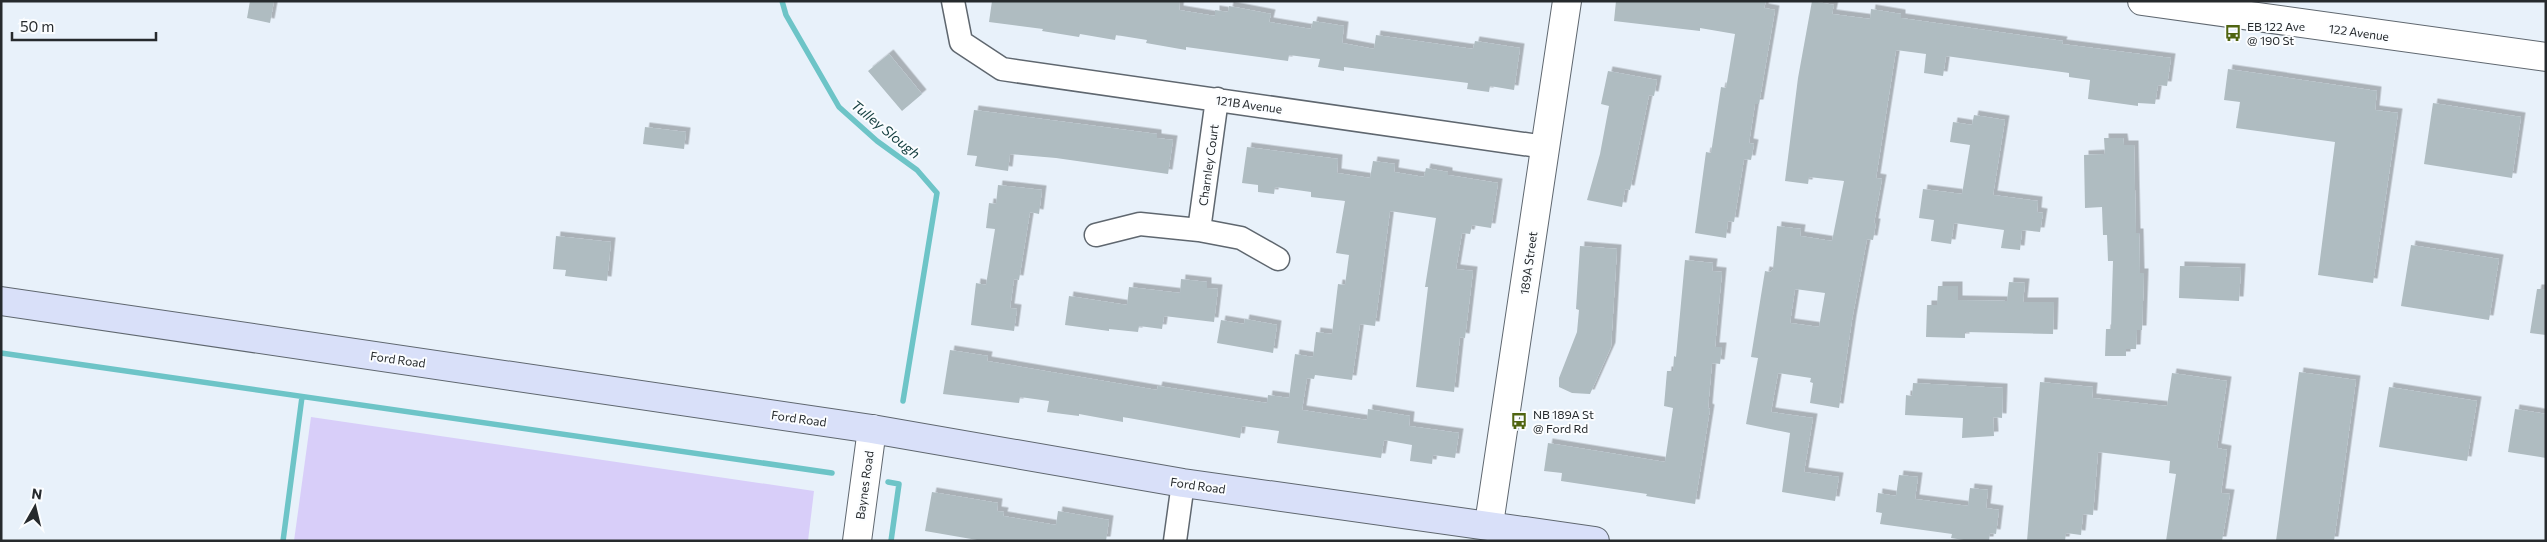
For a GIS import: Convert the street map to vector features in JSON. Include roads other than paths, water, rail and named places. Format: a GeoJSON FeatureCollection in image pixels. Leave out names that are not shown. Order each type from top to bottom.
{"type":"FeatureCollection","features":[{"type":"Feature","properties":{"kind":"main road","name":"Ford Road"},"geometry":{"type":"LineString","coordinates":[[1,301],[872,429],[1183,483],[1489,524],[1595,541]]}},
{"type":"Feature","properties":{"kind":"street","name":"121B Avenue"},"geometry":{"type":"LineString","coordinates":[[953,1],[961,42],[1002,69],[1545,147]]}},
{"type":"Feature","properties":{"kind":"street","name":"189A Street"},"geometry":{"type":"LineString","coordinates":[[1489,524],[1567,1]]}},
{"type":"Feature","properties":{"kind":"street","name":"122 Avenue"},"geometry":{"type":"LineString","coordinates":[[2157,2],[2546,57]]}},
{"type":"Feature","properties":{"kind":"street","name":"Charnley Court"},"geometry":{"type":"LineString","coordinates":[[1199,230],[1217,99]]}},
{"type":"Feature","properties":{"kind":"street"},"geometry":{"type":"LineString","coordinates":[[1096,235],[1140,224],[1199,230],[1241,238],[1278,259]]}},
{"type":"Feature","properties":{"kind":"street","name":"Baynes Road"},"geometry":{"type":"LineString","coordinates":[[857,541],[872,429]]}},
{"type":"Feature","properties":{"kind":"street"},"geometry":{"type":"LineString","coordinates":[[1174,541],[1183,483]]}},
{"type":"Feature","properties":{"kind":"waterway","name":"Tulley Slough"},"geometry":{"type":"LineString","coordinates":[[782,1],[786,15],[839,107],[877,141],[917,170],[937,193],[903,401]]}},
{"type":"Feature","properties":{"kind":"waterway"},"geometry":{"type":"LineString","coordinates":[[1,353],[832,473]]}},
{"type":"Feature","properties":{"kind":"waterway"},"geometry":{"type":"LineString","coordinates":[[283,541],[302,397]]}},
{"type":"Feature","properties":{"kind":"waterway"},"geometry":{"type":"LineString","coordinates":[[888,482],[899,484],[891,541]]}},
{"type":"Feature","properties":{"kind":"place","name":"EB 122 Ave @ 190 St"},"geometry":{"type":"Point","coordinates":[2233,33]}},
{"type":"Feature","properties":{"kind":"place","name":"NB 189A St @ Ford Rd"},"geometry":{"type":"Point","coordinates":[1519,421]}}]}
